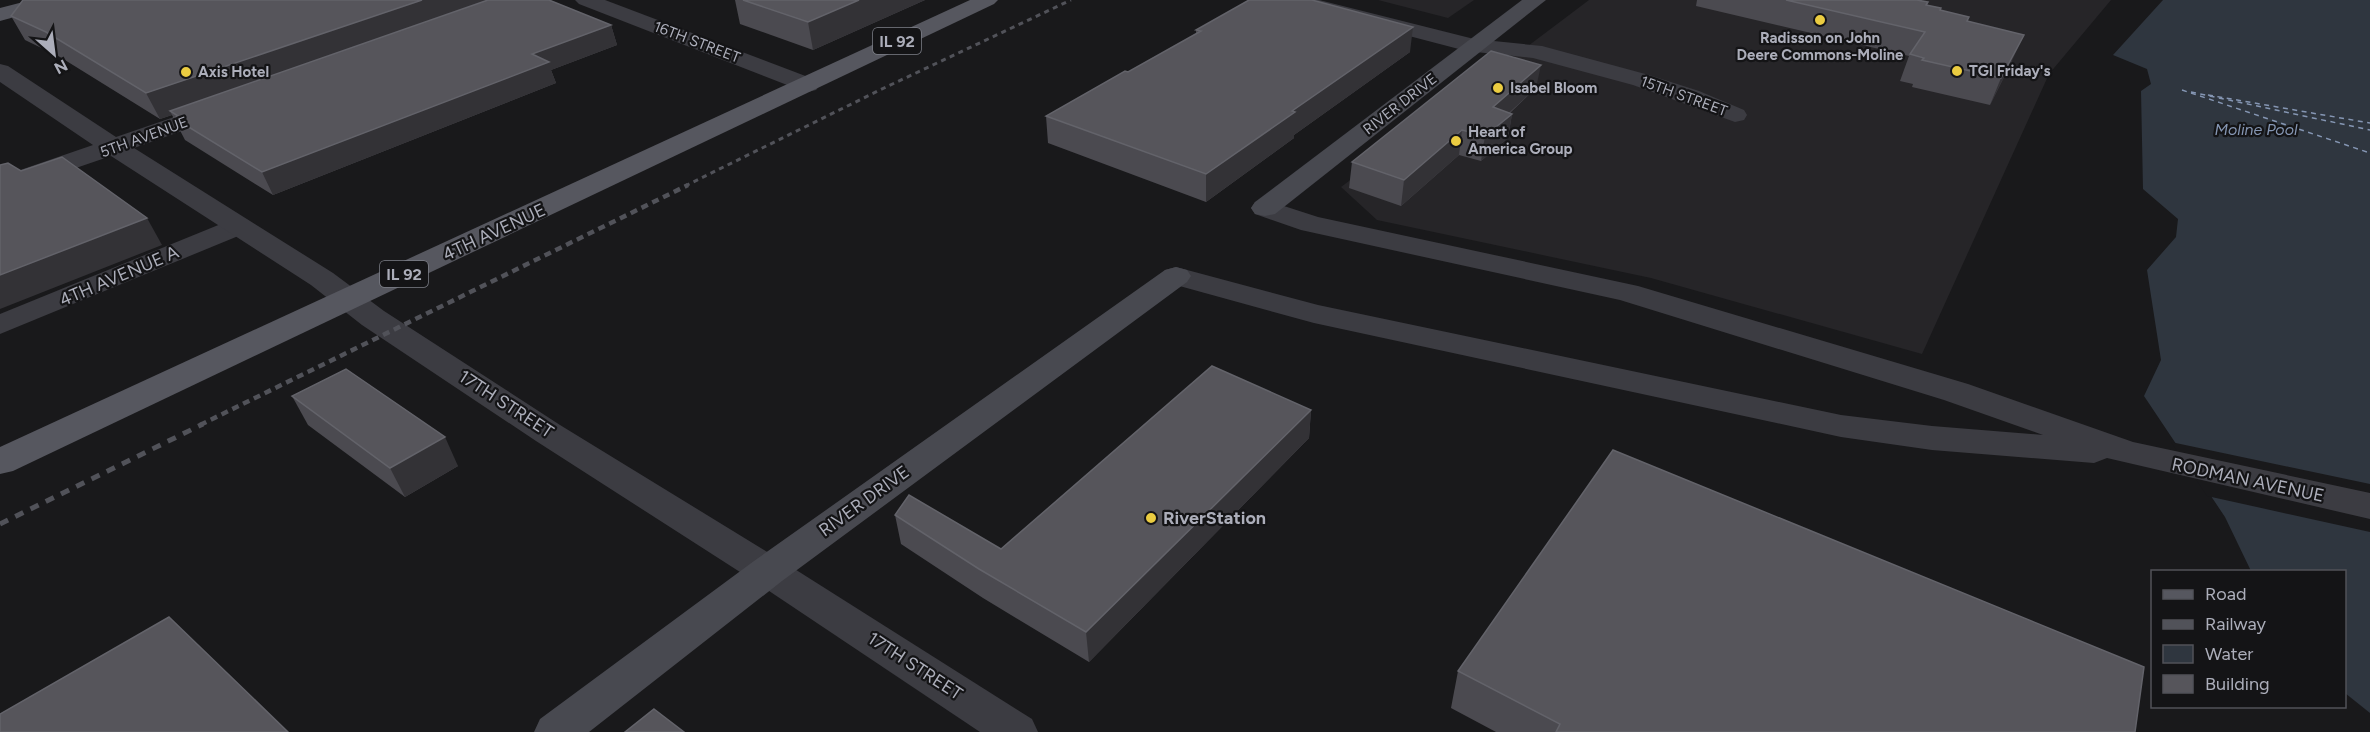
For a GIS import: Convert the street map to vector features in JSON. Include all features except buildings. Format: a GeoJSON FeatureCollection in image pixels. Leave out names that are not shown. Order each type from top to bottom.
{"type":"FeatureCollection","features":[{"type":"Feature","properties":{"kind":"main road"},"geometry":{"type":"LineString","coordinates":[[0,15],[55,0]]}},
{"type":"Feature","properties":{"kind":"main road","name":"4TH AVENUE"},"geometry":{"type":"LineString","coordinates":[[0,462],[987,0]]}},
{"type":"Feature","properties":{"kind":"main road","name":"RIVER DRIVE"},"geometry":{"type":"LineString","coordinates":[[1265,208],[1535,0]]}},
{"type":"Feature","properties":{"kind":"main road","name":"RIVER DRIVE"},"geometry":{"type":"LineString","coordinates":[[556,732],[768,571],[1176,276]]}},
{"type":"Feature","properties":{"kind":"street","name":"16TH STREET"},"geometry":{"type":"LineString","coordinates":[[586,0],[808,85]]}},
{"type":"Feature","properties":{"kind":"street","name":"15TH STREET"},"geometry":{"type":"LineString","coordinates":[[1294,0],[1474,46],[1522,63],[1678,107],[1735,115],[1690,96],[1641,80],[1534,51],[1474,46]]}},
{"type":"Feature","properties":{"kind":"street","name":"17TH STREET"},"geometry":{"type":"LineString","coordinates":[[0,70],[115,148],[350,299],[373,318],[549,433],[768,571],[1016,732]]}},
{"type":"Feature","properties":{"kind":"street","name":"5TH AVENUE"},"geometry":{"type":"LineString","coordinates":[[0,186],[115,148],[236,104]]}},
{"type":"Feature","properties":{"kind":"street"},"geometry":{"type":"LineString","coordinates":[[1265,208],[1311,224],[1627,292],[1956,392],[2126,452]]}},
{"type":"Feature","properties":{"kind":"street","name":"4TH AVENUE A"},"geometry":{"type":"LineString","coordinates":[[0,325],[238,226]]}},
{"type":"Feature","properties":{"kind":"street"},"geometry":{"type":"LineString","coordinates":[[1176,276],[1314,314],[1872,432],[2071,451],[2126,452]]}},
{"type":"Feature","properties":{"kind":"street","name":"RODMAN AVENUE"},"geometry":{"type":"LineString","coordinates":[[2126,452],[2370,506]]}},
{"type":"Feature","properties":{"kind":"shaded area"},"geometry":{"type":"Polygon","coordinates":[[[1378,0],[1474,0],[1448,18],[1378,0]]]}},
{"type":"Feature","properties":{"kind":"shaded area"},"geometry":{"type":"Polygon","coordinates":[[[1589,0],[2111,0],[2049,74],[1922,354],[1651,278],[1377,220],[1341,187],[1589,0]]]}},
{"type":"Feature","properties":{"kind":"water","name":"Moline Pool"},"geometry":{"type":"Polygon","coordinates":[[[2163,0],[2370,0],[2370,713],[2346,694],[2346,570],[2251,570],[2225,517],[2144,396],[2161,360],[2147,270],[2176,237],[2178,219],[2143,189],[2141,91],[2151,84],[2147,69],[2113,55],[2163,0]]]}},
{"type":"Feature","properties":{"kind":"pier"},"geometry":{"type":"Polygon","coordinates":[[[2171,442],[2370,484],[2370,532],[2207,496],[2171,442]]]}},
{"type":"Feature","properties":{"kind":"ferry route"},"geometry":{"type":"LineString","coordinates":[[2182,90],[2370,153]]}},
{"type":"Feature","properties":{"kind":"ferry route"},"geometry":{"type":"LineString","coordinates":[[2191,92],[2370,130]]}},
{"type":"Feature","properties":{"kind":"ferry route"},"geometry":{"type":"LineString","coordinates":[[2208,95],[2370,123]]}},
{"type":"Feature","properties":{"kind":"railway"},"geometry":{"type":"LineString","coordinates":[[685,186],[884,88],[1071,0]]}},
{"type":"Feature","properties":{"kind":"railway"},"geometry":{"type":"LineString","coordinates":[[200,425],[688,185]]}},
{"type":"Feature","properties":{"kind":"railway"},"geometry":{"type":"LineString","coordinates":[[0,524],[203,424]]}},
{"type":"Feature","properties":{"kind":"place","name":"Radisson on John Deere Commons-Moline"},"geometry":{"type":"Point","coordinates":[1820,20]}},
{"type":"Feature","properties":{"kind":"place","name":"TGI Friday's"},"geometry":{"type":"Point","coordinates":[1957,71]}},
{"type":"Feature","properties":{"kind":"place","name":"Axis Hotel"},"geometry":{"type":"Point","coordinates":[186,72]}},
{"type":"Feature","properties":{"kind":"place","name":"Isabel Bloom"},"geometry":{"type":"Point","coordinates":[1498,88]}},
{"type":"Feature","properties":{"kind":"place","name":"Heart of America Group"},"geometry":{"type":"Point","coordinates":[1456,141]}},
{"type":"Feature","properties":{"kind":"place","name":"RiverStation"},"geometry":{"type":"Point","coordinates":[1151,518]}}]}
